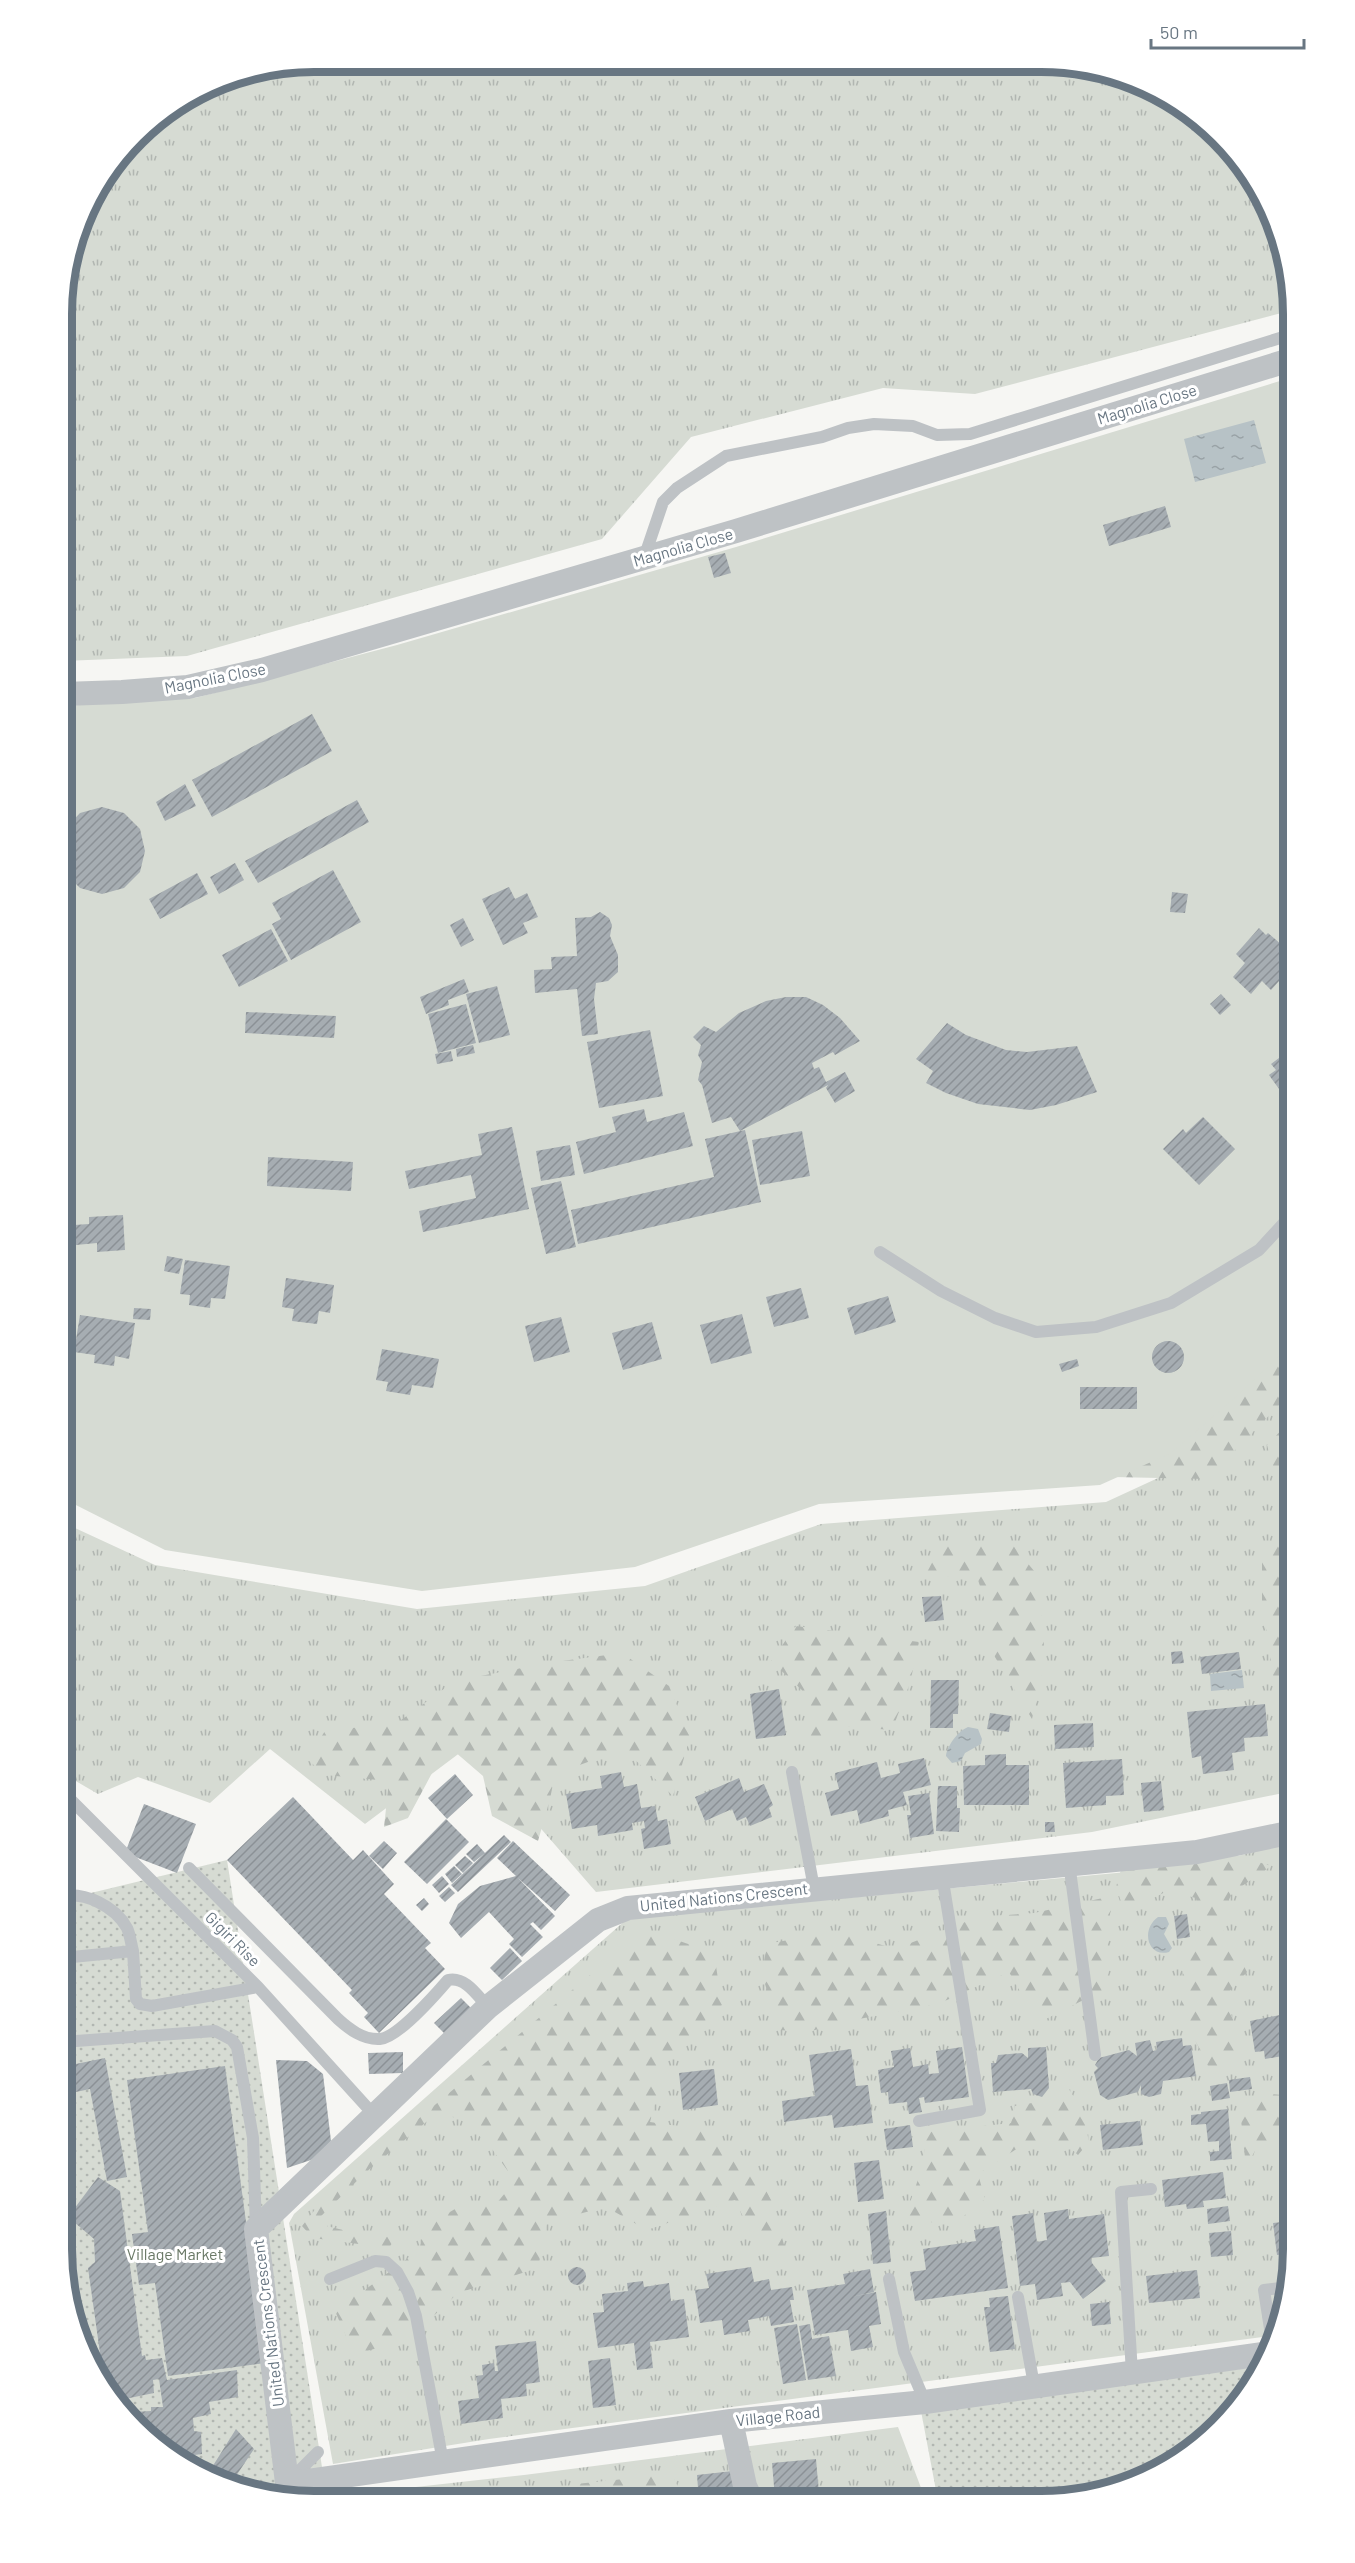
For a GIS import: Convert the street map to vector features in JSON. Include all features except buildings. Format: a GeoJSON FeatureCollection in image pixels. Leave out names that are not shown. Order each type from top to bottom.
{"type":"FeatureCollection","features":[{"type":"Feature","properties":{"kind":"street","name":"Magnolia Close"},"geometry":{"type":"LineString","coordinates":[[72,694],[122,693],[188,687],[262,670],[644,558],[1283,362]]}},
{"type":"Feature","properties":{"kind":"street","name":"United Nations Crescent"},"geometry":{"type":"LineString","coordinates":[[288,2489],[256,2229],[488,2007],[598,1920],[628,1908],[942,1875],[1197,1852],[1283,1834]]}},
{"type":"Feature","properties":{"kind":"street","name":"Village Road"},"geometry":{"type":"LineString","coordinates":[[298,2490],[443,2462],[731,2421],[925,2402],[1259,2355]]}},
{"type":"Feature","properties":{"kind":"street"},"geometry":{"type":"LineString","coordinates":[[731,2421],[747,2491]]}},
{"type":"Feature","properties":{"kind":"lane"},"geometry":{"type":"LineString","coordinates":[[644,558],[663,502],[677,488],[726,456],[874,424],[913,426],[937,435],[970,434],[1283,337]]}},
{"type":"Feature","properties":{"kind":"lane"},"geometry":{"type":"LineString","coordinates":[[880,1252],[941,1291],[995,1318],[1036,1332],[1096,1327],[1171,1303],[1259,1250],[1283,1224]]}},
{"type":"Feature","properties":{"kind":"lane"},"geometry":{"type":"LineString","coordinates":[[792,1772],[814,1888]]}},
{"type":"Feature","properties":{"kind":"lane","name":"Gigiri Rise"},"geometry":{"type":"LineString","coordinates":[[72,1801],[258,1987],[375,2116]]}},
{"type":"Feature","properties":{"kind":"lane"},"geometry":{"type":"LineString","coordinates":[[1069,1863],[1095,2055]]}},
{"type":"Feature","properties":{"kind":"lane"},"geometry":{"type":"LineString","coordinates":[[189,1868],[338,2019],[358,2035],[380,2039],[392,2035],[448,1980],[456,1978],[462,1981],[488,2007]]}},
{"type":"Feature","properties":{"kind":"lane"},"geometry":{"type":"LineString","coordinates":[[919,2121],[980,2110],[942,1875]]}},
{"type":"Feature","properties":{"kind":"lane"},"geometry":{"type":"LineString","coordinates":[[72,1896],[88,1896],[107,1908],[127,1928],[133,1951],[136,1999],[140,2004],[152,2006],[258,1987]]}},
{"type":"Feature","properties":{"kind":"lane"},"geometry":{"type":"LineString","coordinates":[[72,1957],[133,1951]]}},
{"type":"Feature","properties":{"kind":"lane"},"geometry":{"type":"LineString","coordinates":[[72,2041],[215,2031],[232,2040],[237,2047],[253,2138],[256,2229]]}},
{"type":"Feature","properties":{"kind":"lane"},"geometry":{"type":"LineString","coordinates":[[1132,2373],[1121,2192],[1151,2189]]}},
{"type":"Feature","properties":{"kind":"lane"},"geometry":{"type":"LineString","coordinates":[[330,2279],[375,2261],[386,2262],[397,2272],[408,2292],[416,2316],[443,2462]]}},
{"type":"Feature","properties":{"kind":"lane"},"geometry":{"type":"LineString","coordinates":[[889,2279],[904,2352],[925,2402]]}},
{"type":"Feature","properties":{"kind":"lane"},"geometry":{"type":"LineString","coordinates":[[1270,2328],[1264,2290],[1279,2288]]}},
{"type":"Feature","properties":{"kind":"lane"},"geometry":{"type":"LineString","coordinates":[[1018,2297],[1034,2385]]}},
{"type":"Feature","properties":{"kind":"lane"},"geometry":{"type":"LineString","coordinates":[[290,2489],[318,2452]]}},
{"type":"Feature","properties":{"kind":"green space"},"geometry":{"type":"Polygon","coordinates":[[[314,72],[1041,72],[1072,74],[1103,80],[1133,90],[1162,104],[1188,122],[1212,143],[1233,167],[1251,193],[1265,222],[1278,267],[1283,313],[975,394],[883,388],[691,437],[602,539],[187,656],[72,661],[72,314],[74,283],[80,252],[90,222],[104,193],[132,155],[155,132],[193,104],[222,90],[267,77],[314,72]]]}},
{"type":"Feature","properties":{"kind":"green space"},"geometry":{"type":"Polygon","coordinates":[[[1283,380],[1283,1352],[1171,1453],[1100,1485],[819,1504],[635,1567],[422,1591],[165,1550],[72,1503],[72,705],[195,698],[397,645],[736,547],[1283,380]]]}},
{"type":"Feature","properties":{"kind":"green space"},"geometry":{"type":"Polygon","coordinates":[[[1283,1160],[1283,1401],[1207,1479],[1066,1476],[1283,1160]]]}},
{"type":"Feature","properties":{"kind":"green space"},"geometry":{"type":"Polygon","coordinates":[[[1283,1380],[1283,1793],[1092,1832],[596,1892],[469,1746],[365,1824],[270,1749],[210,1803],[138,1777],[98,1794],[72,1779],[72,1527],[155,1565],[417,1609],[645,1586],[821,1524],[1106,1502],[1184,1466],[1283,1380]]]}},
{"type":"Feature","properties":{"kind":"green space"},"geometry":{"type":"Polygon","coordinates":[[[1283,1428],[1283,1499],[1267,1445],[1283,1428]]]}},
{"type":"Feature","properties":{"kind":"green space"},"geometry":{"type":"Polygon","coordinates":[[[1283,1521],[1283,1697],[1275,1688],[1262,1603],[1262,1563],[1283,1521]]]}},
{"type":"Feature","properties":{"kind":"green space"},"geometry":{"type":"Polygon","coordinates":[[[1012,1544],[1039,1577],[1045,1660],[1032,1719],[989,1647],[987,1607],[977,1577],[925,1576],[941,1546],[1012,1544]]]}},
{"type":"Feature","properties":{"kind":"green space"},"geometry":{"type":"Polygon","coordinates":[[[796,1626],[919,1642],[910,1683],[892,1730],[840,1726],[812,1756],[804,1692],[771,1661],[796,1626]]]}},
{"type":"Feature","properties":{"kind":"green space"},"geometry":{"type":"Polygon","coordinates":[[[622,1653],[669,1686],[690,1737],[673,1796],[629,1754],[596,1759],[555,1774],[538,1841],[492,1816],[483,1776],[447,1745],[408,1818],[384,1827],[389,1781],[325,1775],[307,1759],[325,1731],[397,1723],[455,1681],[547,1663],[622,1653]]]}},
{"type":"Feature","properties":{"kind":"green space"},"geometry":{"type":"Polygon","coordinates":[[[1283,1845],[1283,2249],[1281,2280],[1275,2311],[1267,2336],[489,2439],[333,2464],[289,2223],[294,2214],[628,1918],[1203,1865],[1283,1845]]]}},
{"type":"Feature","properties":{"kind":"green space"},"geometry":{"type":"Polygon","coordinates":[[[1227,1852],[1271,1866],[1232,1893],[1218,1924],[1229,1938],[1247,1972],[1225,1996],[1236,2029],[1241,2054],[1210,2070],[1181,2012],[1183,1963],[1201,1929],[1196,1898],[1167,1891],[1125,1913],[1116,1887],[1122,1866],[1227,1852]]]}},
{"type":"Feature","properties":{"kind":"green space","name":"Village Market"},"geometry":{"type":"Polygon","coordinates":[[[227,1860],[326,2491],[283,2489],[252,2483],[222,2473],[193,2459],[155,2431],[132,2408],[104,2370],[90,2341],[77,2296],[72,2249],[72,1898],[227,1860]]]}},
{"type":"Feature","properties":{"kind":"green space"},"geometry":{"type":"Polygon","coordinates":[[[1112,1896],[1107,1940],[1109,1987],[1038,2023],[1009,1972],[938,2004],[859,2019],[807,2032],[779,2030],[762,1974],[767,1944],[836,1931],[895,1949],[978,1917],[1034,1913],[1112,1896]]]}},
{"type":"Feature","properties":{"kind":"green space"},"geometry":{"type":"Polygon","coordinates":[[[645,1929],[714,1953],[722,2005],[667,2057],[650,2122],[704,2130],[752,2162],[772,2202],[786,2252],[756,2244],[735,2200],[647,2230],[606,2207],[547,2222],[538,2268],[458,2293],[410,2338],[354,2355],[332,2304],[366,2289],[419,2250],[426,2226],[455,2209],[496,2204],[515,2181],[492,2149],[464,2120],[437,2113],[366,2172],[314,2223],[368,2236],[396,2237],[389,2248],[313,2238],[302,2226],[325,2197],[645,1929]]]}},
{"type":"Feature","properties":{"kind":"green space"},"geometry":{"type":"Polygon","coordinates":[[[1064,2081],[1083,2112],[1089,2142],[1078,2155],[1063,2141],[1018,2148],[978,2174],[985,2199],[954,2224],[904,2220],[922,2168],[927,2132],[1011,2123],[1015,2106],[1055,2099],[1064,2081]]]}},
{"type":"Feature","properties":{"kind":"green space"},"geometry":{"type":"Polygon","coordinates":[[[1271,2094],[1283,2095],[1283,2139],[1256,2149],[1246,2167],[1240,2110],[1271,2094]]]}},
{"type":"Feature","properties":{"kind":"green space"},"geometry":{"type":"Polygon","coordinates":[[[1252,2367],[1233,2396],[1212,2420],[1162,2459],[1119,2478],[1072,2489],[936,2491],[921,2411],[1252,2367]]]}},
{"type":"Feature","properties":{"kind":"green space"},"geometry":{"type":"Polygon","coordinates":[[[898,2427],[922,2491],[380,2491],[898,2427]]]}},
{"type":"Feature","properties":{"kind":"green space"},"geometry":{"type":"Polygon","coordinates":[[[672,2474],[680,2491],[549,2491],[576,2484],[672,2474]]]}},
{"type":"Feature","properties":{"kind":"water"},"geometry":{"type":"Polygon","coordinates":[[[1254,420],[1266,463],[1195,482],[1184,439],[1254,420]]]}},
{"type":"Feature","properties":{"kind":"water"},"geometry":{"type":"Polygon","coordinates":[[[1242,1670],[1244,1688],[1211,1691],[1210,1674],[1242,1670]]]}},
{"type":"Feature","properties":{"kind":"water"},"geometry":{"type":"Polygon","coordinates":[[[968,1727],[978,1729],[982,1739],[981,1744],[965,1753],[961,1761],[952,1763],[946,1756],[948,1748],[957,1735],[968,1727]]]}},
{"type":"Feature","properties":{"kind":"water"},"geometry":{"type":"Polygon","coordinates":[[[1158,1917],[1166,1917],[1169,1924],[1164,1934],[1172,1948],[1169,1952],[1156,1951],[1149,1942],[1149,1929],[1158,1917]]]}}]}
